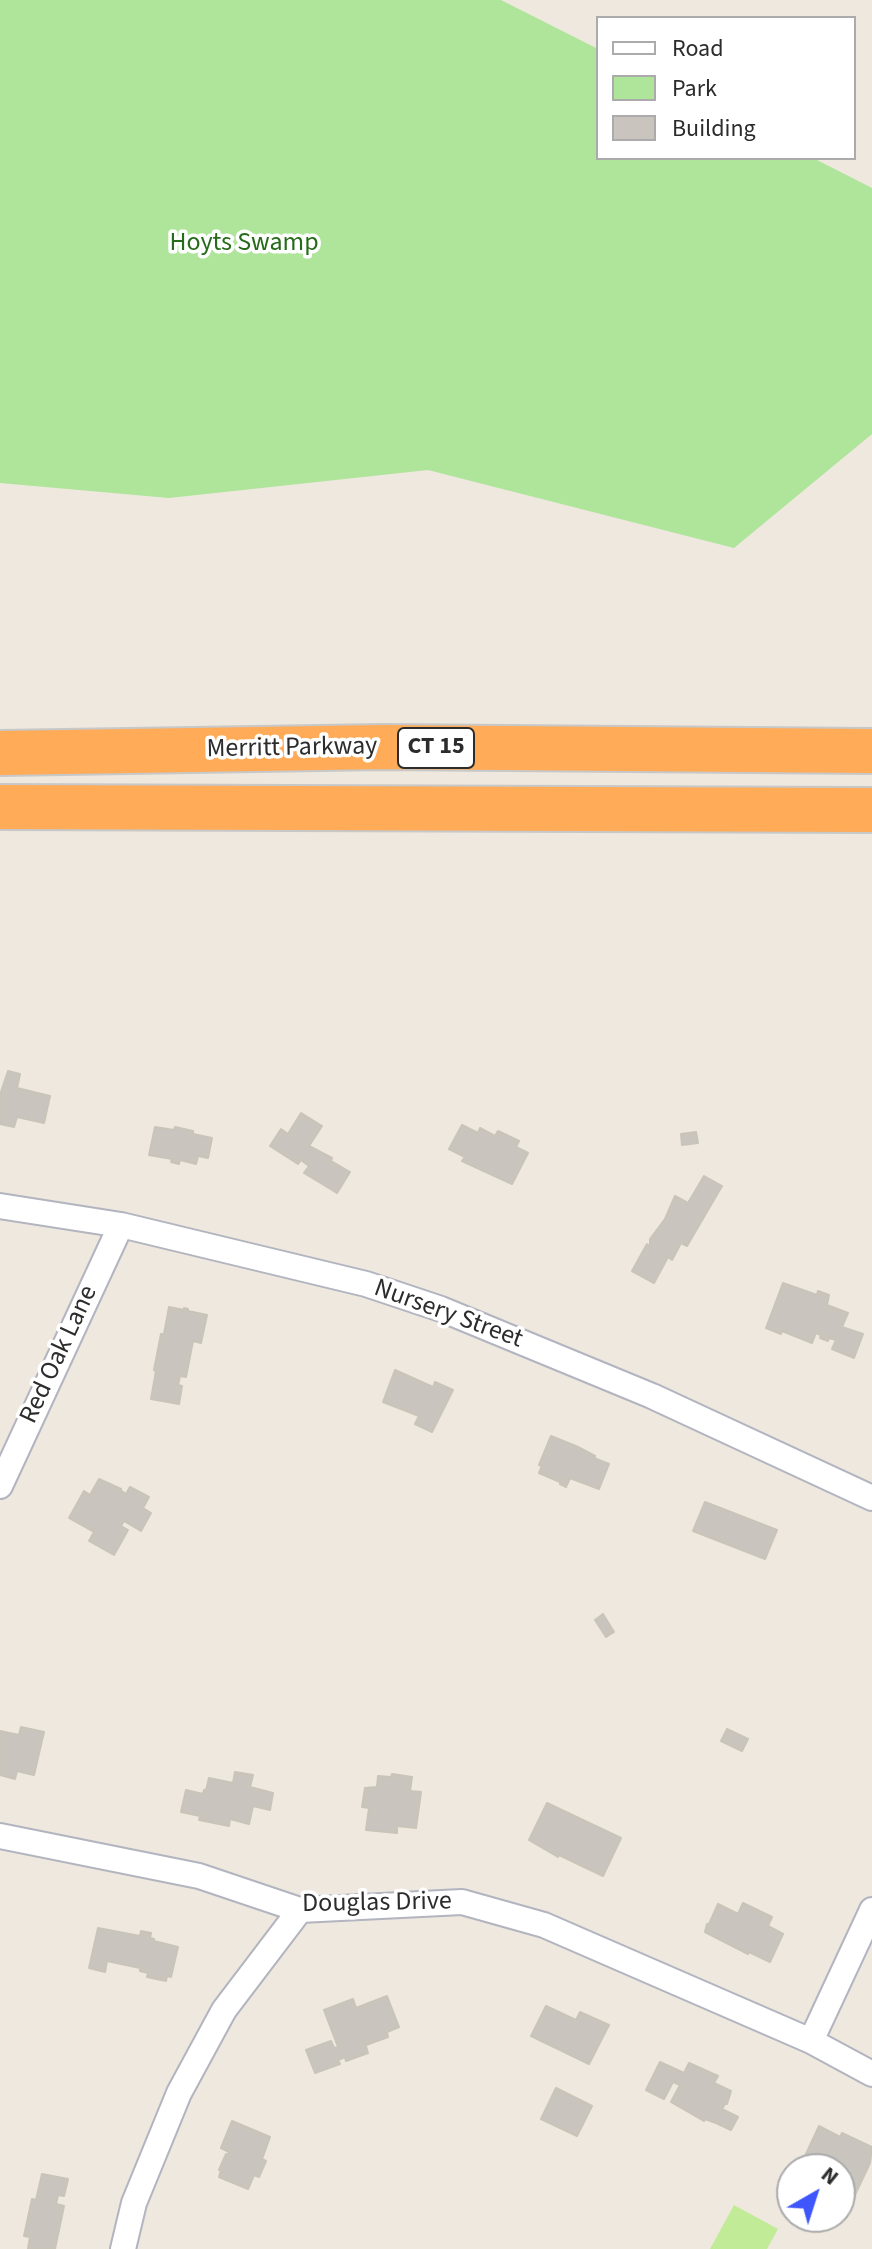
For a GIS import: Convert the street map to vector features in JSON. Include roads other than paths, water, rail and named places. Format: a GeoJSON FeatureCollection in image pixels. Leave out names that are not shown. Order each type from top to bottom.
{"type":"FeatureCollection","features":[{"type":"Feature","properties":{"kind":"highway","name":"Merritt Parkway"},"geometry":{"type":"LineString","coordinates":[[0,753],[384,747],[872,751]]}},
{"type":"Feature","properties":{"kind":"highway"},"geometry":{"type":"LineString","coordinates":[[0,807],[872,810]]}},
{"type":"Feature","properties":{"kind":"street","name":"Nursery Street"},"geometry":{"type":"LineString","coordinates":[[0,1206],[121,1225],[366,1284],[441,1309],[652,1396],[872,1498]]}},
{"type":"Feature","properties":{"kind":"street","name":"Red Oak Lane"},"geometry":{"type":"LineString","coordinates":[[0,1486],[121,1225]]}},
{"type":"Feature","properties":{"kind":"street","name":"Douglas Drive"},"geometry":{"type":"LineString","coordinates":[[0,1836],[199,1876],[300,1910],[462,1902],[544,1925],[811,2041],[872,2074]]}},
{"type":"Feature","properties":{"kind":"street"},"geometry":{"type":"LineString","coordinates":[[123,2249],[134,2203],[179,2093],[224,2010],[300,1910]]}},
{"type":"Feature","properties":{"kind":"street"},"geometry":{"type":"LineString","coordinates":[[811,2041],[872,1910]]}},
{"type":"Feature","properties":{"kind":"park label","name":"Hoyts Swamp"},"geometry":{"type":"Point","coordinates":[244,244]}}]}
